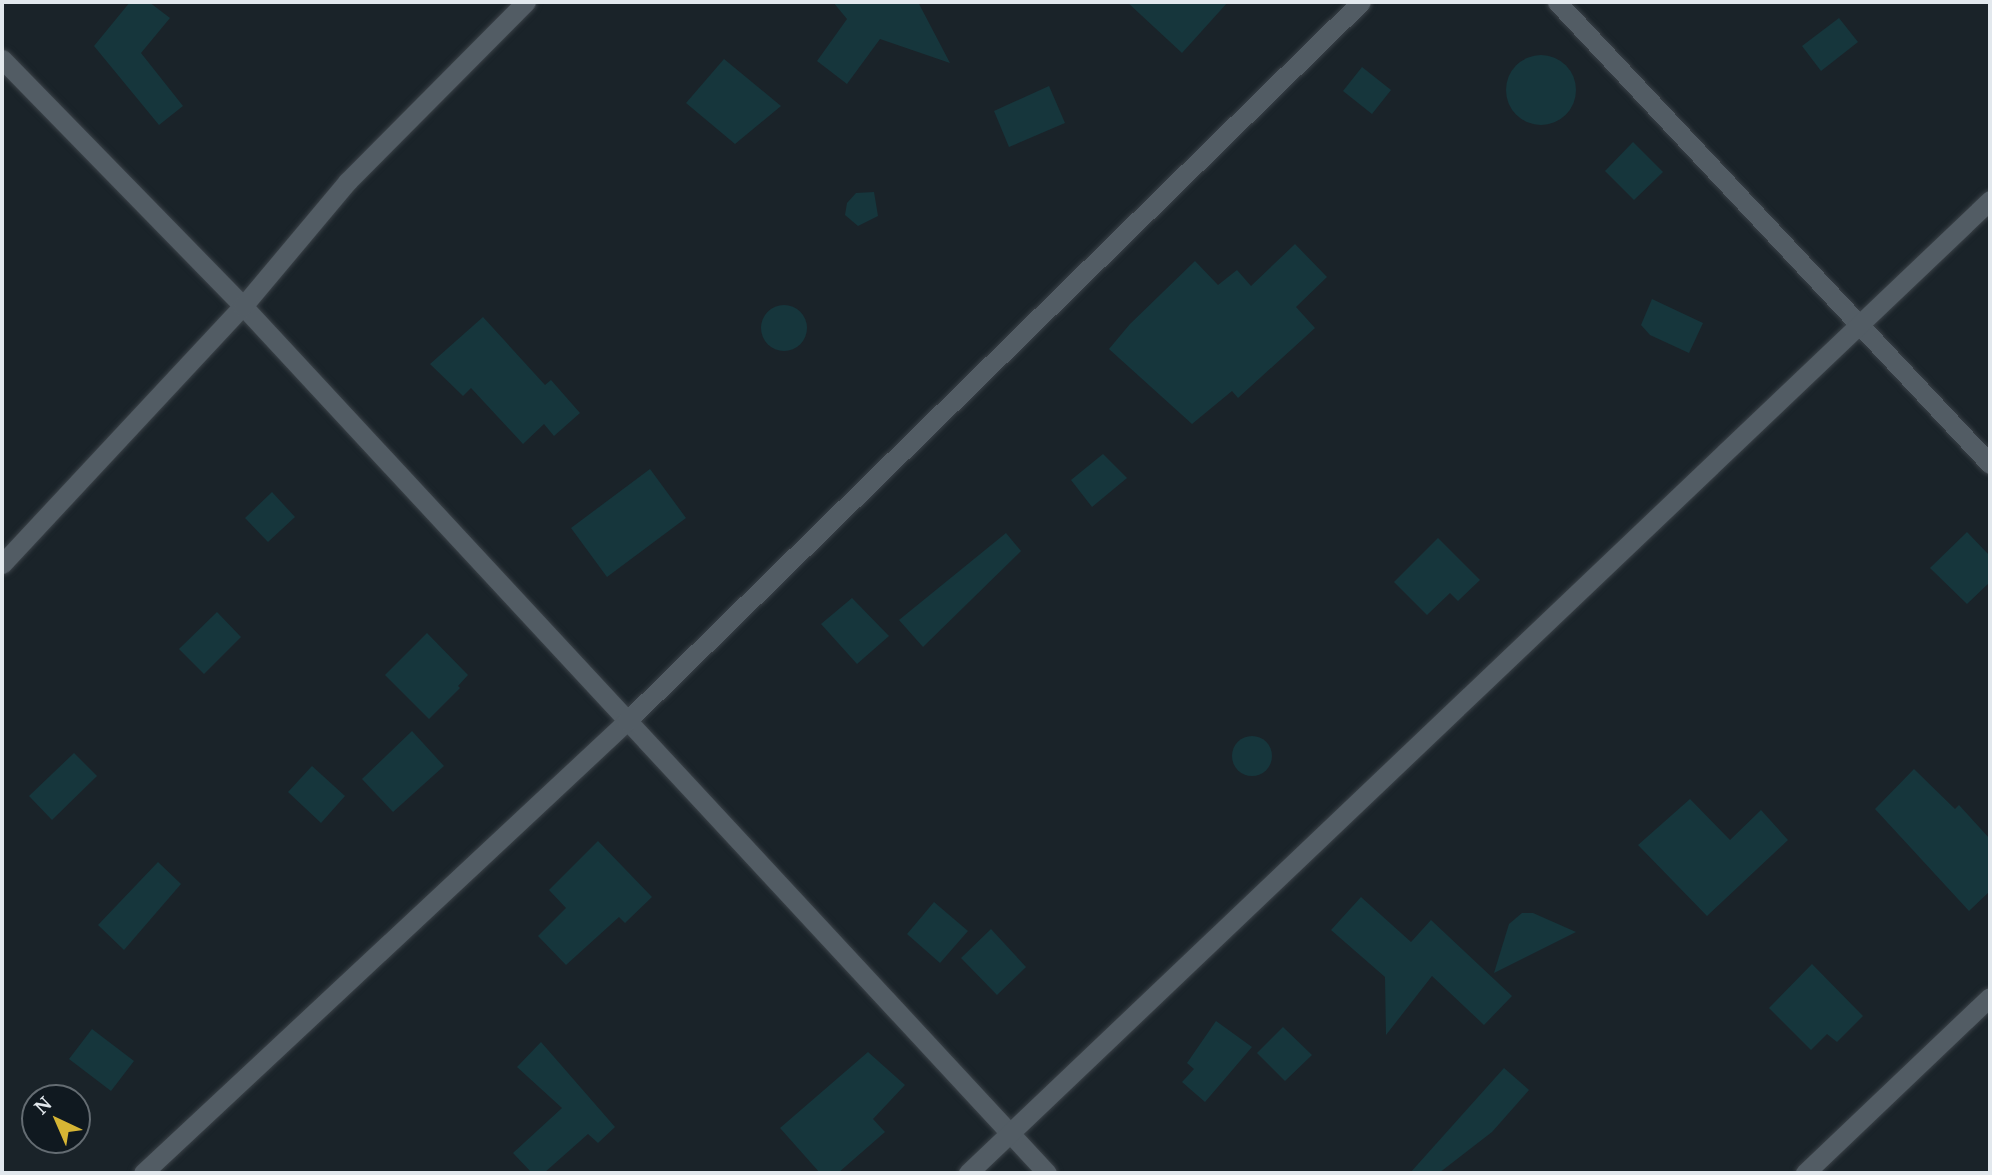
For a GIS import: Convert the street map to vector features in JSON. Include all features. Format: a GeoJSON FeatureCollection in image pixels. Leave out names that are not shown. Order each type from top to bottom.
{"type":"FeatureCollection","features":[{"type":"Feature","properties":{"kind":"street"},"geometry":{"type":"LineString","coordinates":[[2,564],[243,306],[347,182],[526,2]]}},
{"type":"Feature","properties":{"kind":"street"},"geometry":{"type":"LineString","coordinates":[[143,1173],[627,721],[1361,2]]}},
{"type":"Feature","properties":{"kind":"street"},"geometry":{"type":"LineString","coordinates":[[1557,2],[1990,464]]}},
{"type":"Feature","properties":{"kind":"street"},"geometry":{"type":"LineString","coordinates":[[2,59],[243,306],[1047,1173]]}},
{"type":"Feature","properties":{"kind":"street"},"geometry":{"type":"LineString","coordinates":[[968,1173],[1990,200]]}},
{"type":"Feature","properties":{"kind":"street"},"geometry":{"type":"LineString","coordinates":[[1805,1173],[1990,997]]}},
{"type":"Feature","properties":{"kind":"building"},"geometry":{"type":"Polygon","coordinates":[[[130,2],[149,2],[170,18],[141,53],[183,106],[159,125],[94,46],[130,2]]]}},
{"type":"Feature","properties":{"kind":"building"},"geometry":{"type":"Polygon","coordinates":[[[833,2],[918,2],[950,63],[880,39],[847,84],[817,61],[847,19],[833,2]]]}},
{"type":"Feature","properties":{"kind":"building"},"geometry":{"type":"Polygon","coordinates":[[[1127,2],[1228,2],[1182,53],[1127,2]]]}},
{"type":"Feature","properties":{"kind":"building"},"geometry":{"type":"Polygon","coordinates":[[[1839,18],[1858,42],[1821,71],[1802,46],[1839,18]]]}},
{"type":"Feature","properties":{"kind":"building"},"geometry":{"type":"Polygon","coordinates":[[[1541,55],[1566,65],[1576,90],[1566,115],[1541,125],[1516,115],[1506,90],[1516,65],[1541,55]]]}},
{"type":"Feature","properties":{"kind":"building"},"geometry":{"type":"Polygon","coordinates":[[[724,59],[781,106],[735,144],[686,103],[724,59]]]}},
{"type":"Feature","properties":{"kind":"building"},"geometry":{"type":"Polygon","coordinates":[[[1362,67],[1391,90],[1372,114],[1343,91],[1362,67]]]}},
{"type":"Feature","properties":{"kind":"building"},"geometry":{"type":"Polygon","coordinates":[[[1049,86],[1065,123],[1009,147],[994,111],[1049,86]]]}},
{"type":"Feature","properties":{"kind":"building"},"geometry":{"type":"Polygon","coordinates":[[[1633,142],[1663,172],[1634,200],[1605,171],[1633,142]]]}},
{"type":"Feature","properties":{"kind":"building"},"geometry":{"type":"Polygon","coordinates":[[[874,192],[878,216],[858,226],[845,215],[847,203],[856,193],[874,192]]]}},
{"type":"Feature","properties":{"kind":"building"},"geometry":{"type":"Polygon","coordinates":[[[1295,244],[1327,277],[1296,307],[1315,328],[1238,398],[1232,391],[1192,424],[1109,349],[1130,324],[1195,261],[1218,285],[1237,270],[1251,286],[1295,244]]]}},
{"type":"Feature","properties":{"kind":"building"},"geometry":{"type":"Polygon","coordinates":[[[1652,299],[1703,323],[1689,353],[1650,335],[1641,325],[1652,299]]]}},
{"type":"Feature","properties":{"kind":"building"},"geometry":{"type":"Polygon","coordinates":[[[784,305],[800,312],[807,328],[800,344],[784,351],[768,344],[761,328],[768,312],[784,305]]]}},
{"type":"Feature","properties":{"kind":"building"},"geometry":{"type":"Polygon","coordinates":[[[483,317],[545,385],[551,380],[580,413],[554,436],[544,424],[523,444],[471,388],[463,396],[430,364],[483,317]]]}},
{"type":"Feature","properties":{"kind":"building"},"geometry":{"type":"Polygon","coordinates":[[[1103,454],[1127,478],[1092,507],[1071,480],[1103,454]]]}},
{"type":"Feature","properties":{"kind":"building"},"geometry":{"type":"Polygon","coordinates":[[[650,469],[686,518],[607,577],[571,528],[650,469]]]}},
{"type":"Feature","properties":{"kind":"building"},"geometry":{"type":"Polygon","coordinates":[[[272,492],[295,517],[268,542],[245,518],[272,492]]]}},
{"type":"Feature","properties":{"kind":"building"},"geometry":{"type":"Polygon","coordinates":[[[1967,532],[1990,556],[1990,582],[1967,604],[1930,568],[1967,532]]]}},
{"type":"Feature","properties":{"kind":"building"},"geometry":{"type":"Polygon","coordinates":[[[1006,533],[1021,551],[923,647],[899,620],[1006,533]]]}},
{"type":"Feature","properties":{"kind":"building"},"geometry":{"type":"Polygon","coordinates":[[[1438,538],[1480,580],[1458,601],[1450,593],[1427,615],[1394,582],[1438,538]]]}},
{"type":"Feature","properties":{"kind":"building"},"geometry":{"type":"Polygon","coordinates":[[[852,598],[889,636],[857,664],[821,624],[852,598]]]}},
{"type":"Feature","properties":{"kind":"building"},"geometry":{"type":"Polygon","coordinates":[[[217,612],[241,637],[204,674],[179,649],[217,612]]]}},
{"type":"Feature","properties":{"kind":"building"},"geometry":{"type":"Polygon","coordinates":[[[427,633],[468,675],[458,686],[460,688],[429,719],[385,675],[427,633]]]}},
{"type":"Feature","properties":{"kind":"building"},"geometry":{"type":"Polygon","coordinates":[[[412,731],[444,766],[393,812],[362,779],[412,731]]]}},
{"type":"Feature","properties":{"kind":"building"},"geometry":{"type":"Polygon","coordinates":[[[1252,736],[1266,742],[1272,756],[1266,770],[1252,776],[1238,770],[1232,756],[1238,742],[1252,736]]]}},
{"type":"Feature","properties":{"kind":"building"},"geometry":{"type":"Polygon","coordinates":[[[74,753],[97,776],[52,820],[29,796],[74,753]]]}},
{"type":"Feature","properties":{"kind":"building"},"geometry":{"type":"Polygon","coordinates":[[[312,766],[345,796],[321,823],[288,792],[312,766]]]}},
{"type":"Feature","properties":{"kind":"building"},"geometry":{"type":"Polygon","coordinates":[[[1914,769],[1955,809],[1959,805],[1990,839],[1990,891],[1969,911],[1875,809],[1914,769]]]}},
{"type":"Feature","properties":{"kind":"building"},"geometry":{"type":"Polygon","coordinates":[[[1690,799],[1730,840],[1761,810],[1788,840],[1707,916],[1638,845],[1690,799]]]}},
{"type":"Feature","properties":{"kind":"building"},"geometry":{"type":"Polygon","coordinates":[[[598,841],[652,897],[625,923],[619,917],[566,965],[538,936],[566,908],[549,890],[598,841]]]}},
{"type":"Feature","properties":{"kind":"building"},"geometry":{"type":"Polygon","coordinates":[[[158,862],[181,884],[124,950],[98,925],[158,862]]]}},
{"type":"Feature","properties":{"kind":"building"},"geometry":{"type":"Polygon","coordinates":[[[1361,897],[1411,942],[1431,920],[1512,996],[1484,1025],[1432,976],[1386,1035],[1385,977],[1331,930],[1361,897]]]}},
{"type":"Feature","properties":{"kind":"building"},"geometry":{"type":"Polygon","coordinates":[[[934,902],[968,931],[940,963],[907,934],[934,902]]]}},
{"type":"Feature","properties":{"kind":"building"},"geometry":{"type":"Polygon","coordinates":[[[1522,913],[1533,913],[1576,932],[1494,973],[1509,924],[1522,913]]]}},
{"type":"Feature","properties":{"kind":"building"},"geometry":{"type":"Polygon","coordinates":[[[991,929],[1026,967],[997,995],[961,958],[991,929]]]}},
{"type":"Feature","properties":{"kind":"building"},"geometry":{"type":"Polygon","coordinates":[[[1812,964],[1863,1016],[1837,1042],[1827,1034],[1811,1050],[1769,1008],[1812,964]]]}},
{"type":"Feature","properties":{"kind":"building"},"geometry":{"type":"Polygon","coordinates":[[[1216,1021],[1252,1047],[1205,1102],[1182,1082],[1194,1069],[1187,1063],[1216,1021]]]}},
{"type":"Feature","properties":{"kind":"building"},"geometry":{"type":"Polygon","coordinates":[[[1283,1027],[1312,1055],[1285,1081],[1257,1053],[1283,1027]]]}},
{"type":"Feature","properties":{"kind":"building"},"geometry":{"type":"Polygon","coordinates":[[[92,1029],[134,1061],[111,1091],[69,1059],[92,1029]]]}},
{"type":"Feature","properties":{"kind":"building"},"geometry":{"type":"Polygon","coordinates":[[[541,1042],[615,1127],[598,1143],[588,1134],[544,1173],[532,1173],[513,1153],[562,1108],[517,1067],[541,1042]]]}},
{"type":"Feature","properties":{"kind":"building"},"geometry":{"type":"Polygon","coordinates":[[[868,1052],[905,1085],[873,1119],[885,1132],[838,1173],[820,1173],[780,1128],[868,1052]]]}},
{"type":"Feature","properties":{"kind":"building"},"geometry":{"type":"Polygon","coordinates":[[[1504,1068],[1529,1090],[1492,1132],[1439,1173],[1410,1173],[1504,1068]]]}}]}
